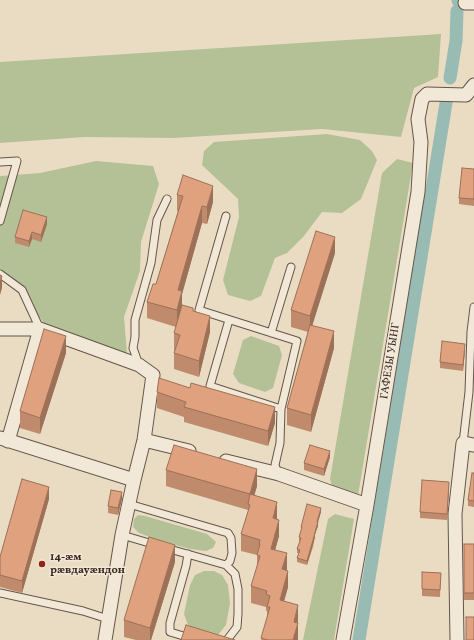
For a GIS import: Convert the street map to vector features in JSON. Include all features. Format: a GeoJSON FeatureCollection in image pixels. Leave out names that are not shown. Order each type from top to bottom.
{"type":"FeatureCollection","features":[{"type":"Feature","properties":{"kind":"street","name":"ГАФЕЗЫ УЫНГ"},"geometry":{"type":"LineString","coordinates":[[343,640],[367,505],[418,192],[421,142],[418,119],[422,100],[427,94],[466,95],[474,85]]}},
{"type":"Feature","properties":{"kind":"street"},"geometry":{"type":"LineString","coordinates":[[0,328],[40,329],[139,365],[153,375],[144,440],[122,535],[105,640]]}},
{"type":"Feature","properties":{"kind":"street"},"geometry":{"type":"LineString","coordinates":[[40,329],[4,440],[134,480]]}},
{"type":"Feature","properties":{"kind":"street"},"geometry":{"type":"LineString","coordinates":[[144,440],[278,474],[367,505]]}},
{"type":"Feature","properties":{"kind":"street"},"geometry":{"type":"LineString","coordinates":[[457,640],[455,514],[468,444]]}},
{"type":"Feature","properties":{"kind":"lane"},"geometry":{"type":"LineString","coordinates":[[0,162],[17,161],[0,221]]}},
{"type":"Feature","properties":{"kind":"lane"},"geometry":{"type":"LineString","coordinates":[[139,365],[133,348],[135,337],[135,320],[151,263],[157,220],[167,199]]}},
{"type":"Feature","properties":{"kind":"lane"},"geometry":{"type":"LineString","coordinates":[[226,216],[199,310],[297,341],[281,409],[280,442],[275,465],[278,474]]}},
{"type":"Feature","properties":{"kind":"lane"},"geometry":{"type":"LineString","coordinates":[[271,333],[291,267]]}},
{"type":"Feature","properties":{"kind":"lane"},"geometry":{"type":"LineString","coordinates":[[0,274],[22,290],[40,329]]}},
{"type":"Feature","properties":{"kind":"lane"},"geometry":{"type":"LineString","coordinates":[[468,444],[471,332],[474,307]]}},
{"type":"Feature","properties":{"kind":"lane"},"geometry":{"type":"LineString","coordinates":[[229,320],[210,386],[281,409]]}},
{"type":"Feature","properties":{"kind":"lane"},"geometry":{"type":"LineString","coordinates":[[129,504],[228,533],[231,538],[232,553],[230,561],[226,565]]}},
{"type":"Feature","properties":{"kind":"lane"},"geometry":{"type":"LineString","coordinates":[[122,535],[226,565],[235,574],[238,589],[237,627],[227,640]]}},
{"type":"Feature","properties":{"kind":"lane"},"geometry":{"type":"LineString","coordinates":[[188,554],[170,623],[170,632],[197,640]]}},
{"type":"Feature","properties":{"kind":"lane"},"geometry":{"type":"LineString","coordinates":[[0,593],[83,611],[108,619]]}},
{"type":"Feature","properties":{"kind":"green space"},"geometry":{"type":"Polygon","coordinates":[[[441,34],[438,77],[414,88],[401,137],[322,129],[174,138],[85,137],[0,143],[0,62],[441,34]]]}},
{"type":"Feature","properties":{"kind":"green space"},"geometry":{"type":"Polygon","coordinates":[[[327,134],[360,140],[372,151],[377,160],[361,199],[342,213],[322,212],[304,236],[287,253],[275,258],[261,296],[250,301],[228,295],[223,280],[239,217],[238,199],[202,165],[204,151],[214,142],[327,134]]]}},
{"type":"Feature","properties":{"kind":"green space"},"geometry":{"type":"Polygon","coordinates":[[[397,159],[413,163],[357,502],[334,495],[330,479],[382,173],[397,159]]]}},
{"type":"Feature","properties":{"kind":"green space"},"geometry":{"type":"Polygon","coordinates":[[[96,161],[153,166],[159,184],[141,242],[140,271],[124,317],[127,354],[55,337],[8,277],[0,276],[0,176],[40,173],[96,161]]]}},
{"type":"Feature","properties":{"kind":"green space"},"geometry":{"type":"Polygon","coordinates":[[[251,336],[279,346],[282,355],[273,388],[265,392],[239,383],[233,374],[243,340],[251,336]]]}},
{"type":"Feature","properties":{"kind":"green space"},"geometry":{"type":"Polygon","coordinates":[[[335,514],[354,519],[334,640],[303,640],[328,519],[335,514]]]}},
{"type":"Feature","properties":{"kind":"green space"},"geometry":{"type":"Polygon","coordinates":[[[138,515],[207,534],[216,542],[213,548],[206,551],[190,549],[158,540],[139,533],[133,527],[134,519],[138,515]]]}},
{"type":"Feature","properties":{"kind":"green space"},"geometry":{"type":"Polygon","coordinates":[[[204,571],[214,571],[222,575],[228,585],[230,603],[226,625],[218,635],[189,628],[184,614],[190,585],[195,575],[204,571]]]}},
{"type":"Feature","properties":{"kind":"building"},"geometry":{"type":"Polygon","coordinates":[[[462,168],[474,169],[474,199],[459,198],[462,168]]]}},
{"type":"Feature","properties":{"kind":"building"},"geometry":{"type":"Polygon","coordinates":[[[183,175],[213,186],[207,207],[202,206],[178,290],[182,291],[177,310],[147,302],[153,284],[156,284],[183,196],[177,195],[183,175]]]}},
{"type":"Feature","properties":{"kind":"building"},"geometry":{"type":"Polygon","coordinates":[[[23,210],[47,217],[41,235],[32,232],[29,241],[15,237],[23,210]]]}},
{"type":"Feature","properties":{"kind":"building"},"geometry":{"type":"Polygon","coordinates":[[[316,231],[335,237],[310,316],[291,310],[316,231]]]}},
{"type":"Feature","properties":{"kind":"building"},"geometry":{"type":"Polygon","coordinates":[[[182,305],[193,308],[193,311],[210,316],[199,361],[174,353],[180,335],[174,333],[182,305]]]}},
{"type":"Feature","properties":{"kind":"building"},"geometry":{"type":"Polygon","coordinates":[[[310,325],[334,331],[311,415],[287,408],[310,325]]]}},
{"type":"Feature","properties":{"kind":"building"},"geometry":{"type":"Polygon","coordinates":[[[44,329],[66,336],[40,418],[20,411],[44,329]]]}},
{"type":"Feature","properties":{"kind":"building"},"geometry":{"type":"Polygon","coordinates":[[[442,341],[465,344],[463,365],[440,362],[442,341]]]}},
{"type":"Feature","properties":{"kind":"building"},"geometry":{"type":"Polygon","coordinates":[[[159,378],[190,388],[191,383],[275,407],[268,431],[184,407],[186,402],[157,392],[159,378]]]}},
{"type":"Feature","properties":{"kind":"building"},"geometry":{"type":"Polygon","coordinates":[[[174,445],[257,469],[250,494],[166,470],[174,445]]]}},
{"type":"Feature","properties":{"kind":"building"},"geometry":{"type":"Polygon","coordinates":[[[310,445],[330,451],[324,469],[304,463],[310,445]]]}},
{"type":"Feature","properties":{"kind":"building"},"geometry":{"type":"Polygon","coordinates":[[[472,473],[474,473],[474,501],[468,500],[472,473]]]}},
{"type":"Feature","properties":{"kind":"building"},"geometry":{"type":"Polygon","coordinates":[[[22,479],[49,487],[22,581],[0,575],[0,557],[22,479]]]}},
{"type":"Feature","properties":{"kind":"building"},"geometry":{"type":"Polygon","coordinates":[[[422,480],[449,482],[447,514],[420,512],[422,480]]]}},
{"type":"Feature","properties":{"kind":"building"},"geometry":{"type":"Polygon","coordinates":[[[111,490],[122,492],[118,508],[108,506],[111,490]]]}},
{"type":"Feature","properties":{"kind":"building"},"geometry":{"type":"Polygon","coordinates":[[[250,494],[277,502],[273,518],[279,520],[271,549],[287,553],[282,569],[288,571],[280,600],[298,605],[294,622],[298,623],[293,640],[268,640],[261,638],[270,607],[267,607],[270,596],[266,594],[267,591],[251,586],[260,556],[257,555],[260,540],[241,534],[250,505],[248,504],[250,494]]]}},
{"type":"Feature","properties":{"kind":"building"},"geometry":{"type":"Polygon","coordinates":[[[307,504],[321,508],[307,561],[297,558],[300,550],[297,549],[301,538],[299,537],[307,504]]]}},
{"type":"Feature","properties":{"kind":"building"},"geometry":{"type":"Polygon","coordinates":[[[149,537],[175,545],[150,628],[124,620],[149,537]]]}},
{"type":"Feature","properties":{"kind":"building"},"geometry":{"type":"Polygon","coordinates":[[[464,544],[474,544],[474,593],[464,593],[464,544]]]}},
{"type":"Feature","properties":{"kind":"building"},"geometry":{"type":"Polygon","coordinates":[[[422,572],[441,573],[440,590],[422,589],[422,572]]]}},
{"type":"Feature","properties":{"kind":"building"},"geometry":{"type":"Polygon","coordinates":[[[466,617],[474,617],[474,640],[466,640],[466,617]]]}},
{"type":"Feature","properties":{"kind":"building"},"geometry":{"type":"Polygon","coordinates":[[[186,625],[235,640],[181,640],[186,625]]]}},
{"type":"Feature","properties":{"kind":"waterway"},"geometry":{"type":"LineString","coordinates":[[450,78],[456,41],[457,11]]}},
{"type":"Feature","properties":{"kind":"waterway"},"geometry":{"type":"LineString","coordinates":[[359,640],[447,97]]}},
{"type":"Feature","properties":{"kind":"place","name":"14-æм рӕвдауӕндон"},"geometry":{"type":"Point","coordinates":[42,564]}}]}
